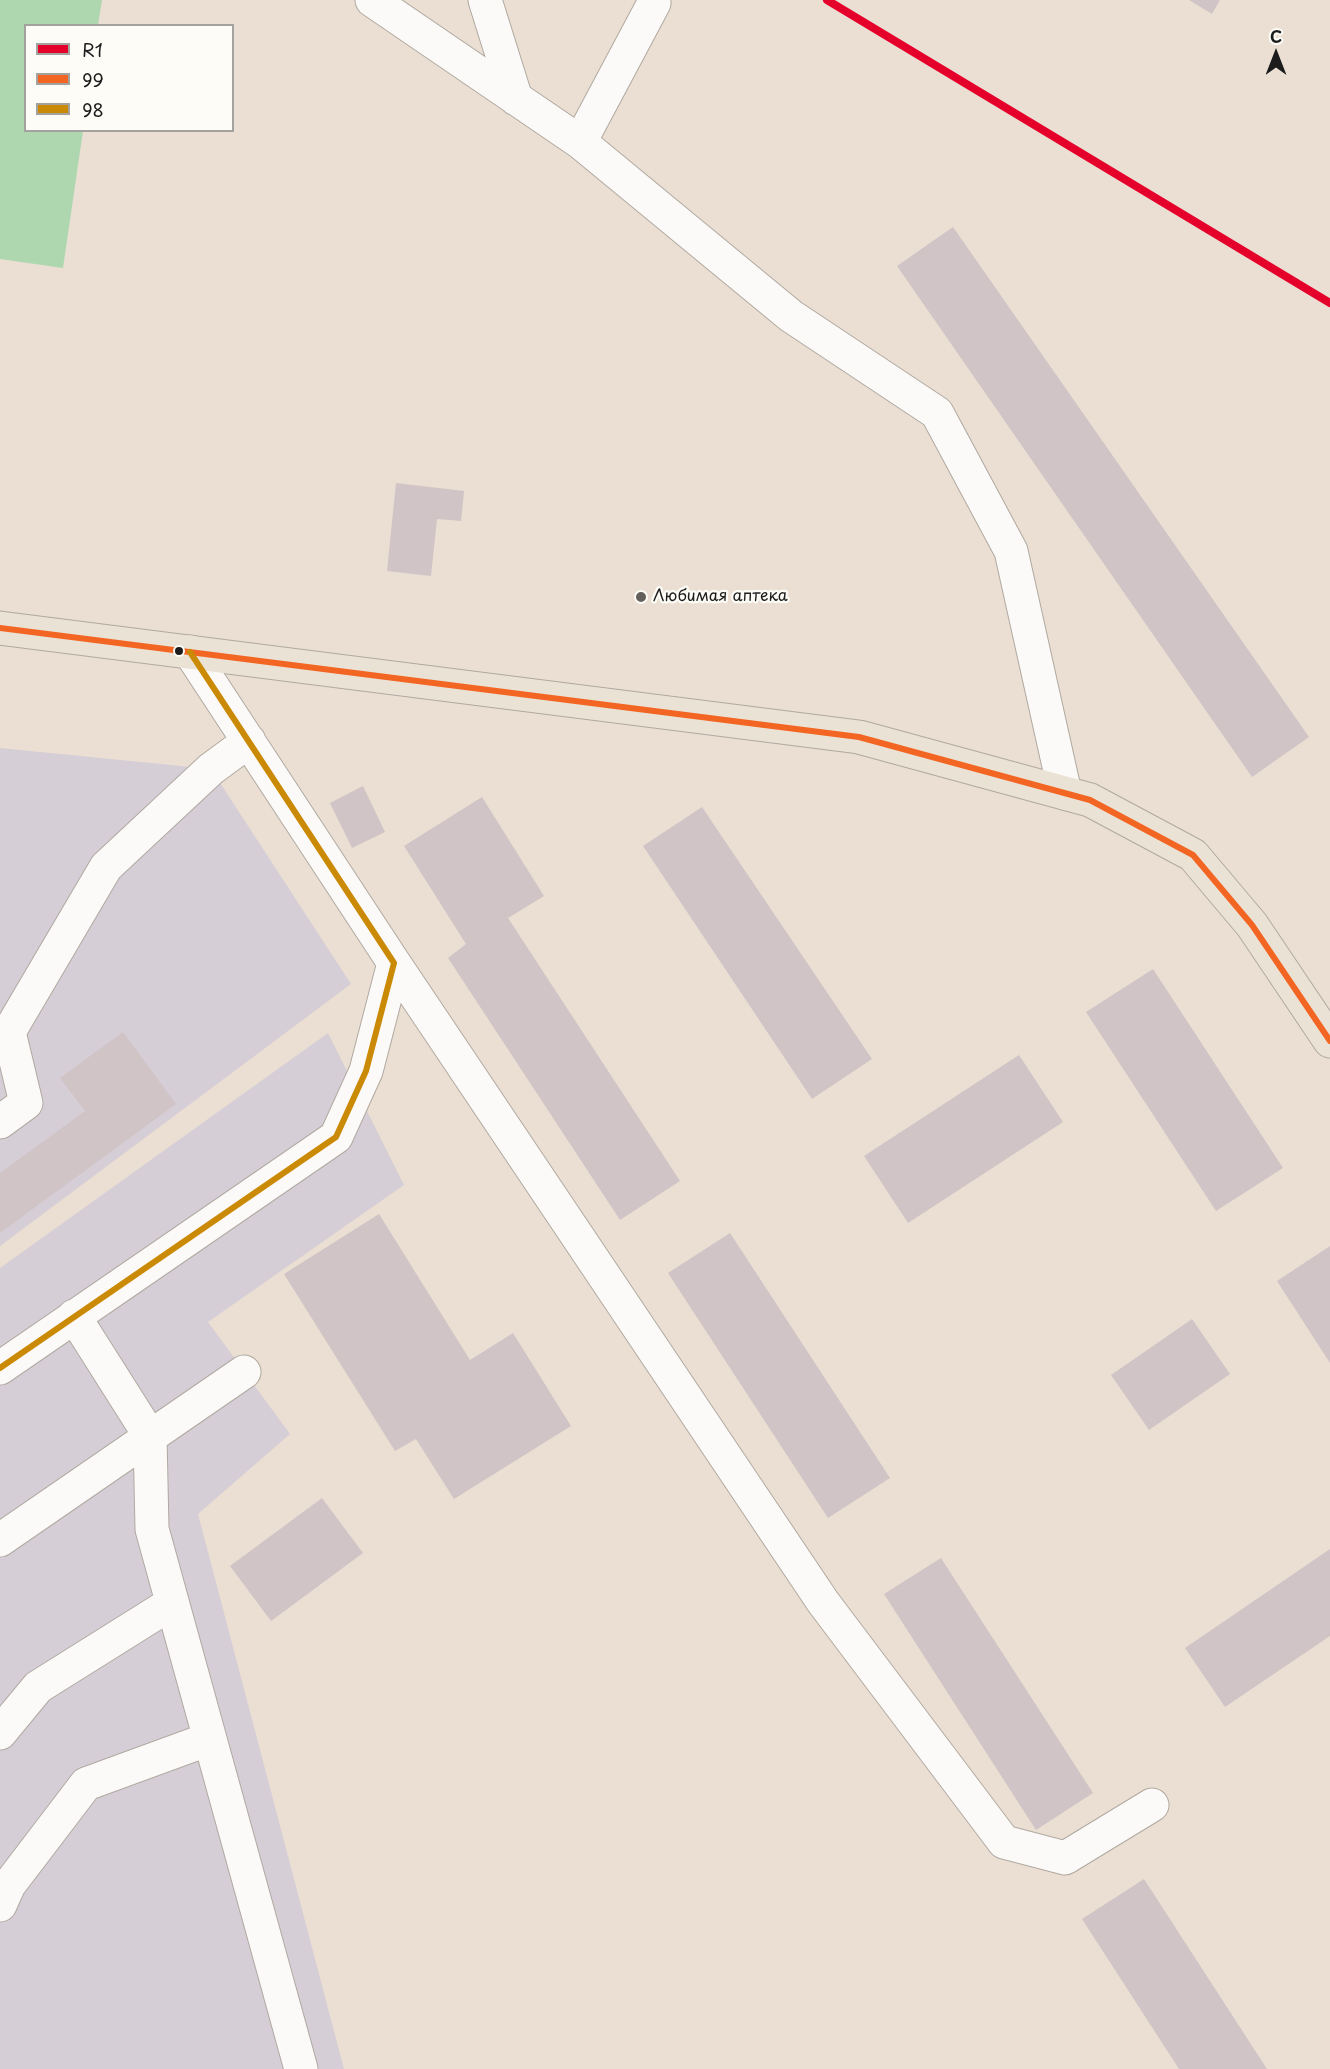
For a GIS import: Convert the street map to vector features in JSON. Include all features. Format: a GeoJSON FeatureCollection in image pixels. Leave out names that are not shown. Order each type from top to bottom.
{"type":"FeatureCollection","features":[{"type":"Feature","properties":{"kind":"main road"},"geometry":{"type":"LineString","coordinates":[[0,628],[859,737],[1090,800],[1193,855],[1252,925],[1330,1041]]}},
{"type":"Feature","properties":{"kind":"street"},"geometry":{"type":"LineString","coordinates":[[372,0],[580,142],[791,316],[937,413],[1011,550],[1065,793]]}},
{"type":"Feature","properties":{"kind":"street"},"geometry":{"type":"LineString","coordinates":[[485,0],[516,99]]}},
{"type":"Feature","properties":{"kind":"street"},"geometry":{"type":"LineString","coordinates":[[580,142],[654,3]]}},
{"type":"Feature","properties":{"kind":"street"},"geometry":{"type":"LineString","coordinates":[[190,652],[394,963],[823,1602],[1004,1842],[1065,1858],[1152,1805]]}},
{"type":"Feature","properties":{"kind":"street"},"geometry":{"type":"LineString","coordinates":[[0,1122],[26,1103],[9,1032],[106,867],[211,769],[249,741]]}},
{"type":"Feature","properties":{"kind":"street"},"geometry":{"type":"LineString","coordinates":[[0,1368],[336,1137],[366,1071],[394,963]]}},
{"type":"Feature","properties":{"kind":"street"},"geometry":{"type":"LineString","coordinates":[[75,1316],[150,1436],[152,1529],[301,2069]]}},
{"type":"Feature","properties":{"kind":"street"},"geometry":{"type":"LineString","coordinates":[[0,1540],[244,1372]]}},
{"type":"Feature","properties":{"kind":"street"},"geometry":{"type":"LineString","coordinates":[[0,1733],[38,1687],[172,1603]]}},
{"type":"Feature","properties":{"kind":"street"},"geometry":{"type":"LineString","coordinates":[[0,1905],[9,1885],[86,1784],[209,1739]]}},
{"type":"Feature","properties":{"kind":"shaded area"},"geometry":{"type":"Polygon","coordinates":[[[0,748],[211,769],[351,984],[0,1246],[0,748]]]}},
{"type":"Feature","properties":{"kind":"shaded area"},"geometry":{"type":"Polygon","coordinates":[[[328,1033],[404,1185],[208,1322],[290,1434],[198,1514],[344,2069],[0,2069],[0,1268],[328,1033]]]}},
{"type":"Feature","properties":{"kind":"green space"},"geometry":{"type":"Polygon","coordinates":[[[0,0],[102,0],[98,24],[24,24],[24,132],[83,132],[63,268],[0,259],[0,0]]]}},
{"type":"Feature","properties":{"kind":"building"},"geometry":{"type":"Polygon","coordinates":[[[1189,0],[1220,0],[1212,14],[1189,0]]]}},
{"type":"Feature","properties":{"kind":"building"},"geometry":{"type":"Polygon","coordinates":[[[953,227],[1309,737],[1252,777],[897,266],[953,227]]]}},
{"type":"Feature","properties":{"kind":"building"},"geometry":{"type":"Polygon","coordinates":[[[396,483],[464,491],[461,521],[437,519],[431,576],[387,571],[396,483]]]}},
{"type":"Feature","properties":{"kind":"building"},"geometry":{"type":"Polygon","coordinates":[[[363,786],[385,832],[352,848],[330,803],[363,786]]]}},
{"type":"Feature","properties":{"kind":"building"},"geometry":{"type":"Polygon","coordinates":[[[482,797],[544,896],[508,918],[680,1181],[620,1220],[448,958],[466,944],[404,846],[482,797]]]}},
{"type":"Feature","properties":{"kind":"building"},"geometry":{"type":"Polygon","coordinates":[[[702,807],[872,1059],[812,1099],[643,846],[702,807]]]}},
{"type":"Feature","properties":{"kind":"building"},"geometry":{"type":"Polygon","coordinates":[[[1153,969],[1283,1168],[1216,1211],[1086,1012],[1153,969]]]}},
{"type":"Feature","properties":{"kind":"building"},"geometry":{"type":"Polygon","coordinates":[[[123,1032],[176,1104],[0,1233],[0,1173],[85,1111],[60,1078],[123,1032]]]}},
{"type":"Feature","properties":{"kind":"building"},"geometry":{"type":"Polygon","coordinates":[[[1019,1055],[1063,1122],[908,1223],[864,1156],[1019,1055]]]}},
{"type":"Feature","properties":{"kind":"building"},"geometry":{"type":"Polygon","coordinates":[[[379,1214],[470,1360],[513,1333],[571,1426],[454,1499],[416,1439],[395,1451],[284,1274],[379,1214]]]}},
{"type":"Feature","properties":{"kind":"building"},"geometry":{"type":"Polygon","coordinates":[[[730,1233],[890,1478],[828,1518],[668,1273],[730,1233]]]}},
{"type":"Feature","properties":{"kind":"building"},"geometry":{"type":"Polygon","coordinates":[[[1330,1246],[1330,1363],[1277,1281],[1330,1246]]]}},
{"type":"Feature","properties":{"kind":"building"},"geometry":{"type":"Polygon","coordinates":[[[1192,1319],[1230,1374],[1149,1430],[1111,1375],[1192,1319]]]}},
{"type":"Feature","properties":{"kind":"building"},"geometry":{"type":"Polygon","coordinates":[[[322,1498],[363,1553],[271,1621],[230,1566],[322,1498]]]}},
{"type":"Feature","properties":{"kind":"building"},"geometry":{"type":"Polygon","coordinates":[[[1330,1549],[1330,1636],[1225,1707],[1185,1648],[1330,1549]]]}},
{"type":"Feature","properties":{"kind":"building"},"geometry":{"type":"Polygon","coordinates":[[[941,1558],[1093,1793],[1036,1830],[884,1594],[941,1558]]]}},
{"type":"Feature","properties":{"kind":"building"},"geometry":{"type":"Polygon","coordinates":[[[1144,1879],[1267,2069],[1179,2069],[1082,1919],[1144,1879]]]}},
{"type":"Feature","properties":{"kind":"transit line","name":"R1"},"geometry":{"type":"LineString","coordinates":[[827,0],[1330,303]]}},
{"type":"Feature","properties":{"kind":"transit line","name":"99"},"geometry":{"type":"LineString","coordinates":[[0,628],[859,737],[1090,800],[1193,855],[1252,925],[1330,1041]]}},
{"type":"Feature","properties":{"kind":"transit line","name":"98"},"geometry":{"type":"LineString","coordinates":[[0,1368],[336,1137],[366,1071],[394,963],[190,652]]}},
{"type":"Feature","properties":{"kind":"place","name":"Любимая аптека"},"geometry":{"type":"Point","coordinates":[641,597]}}]}
